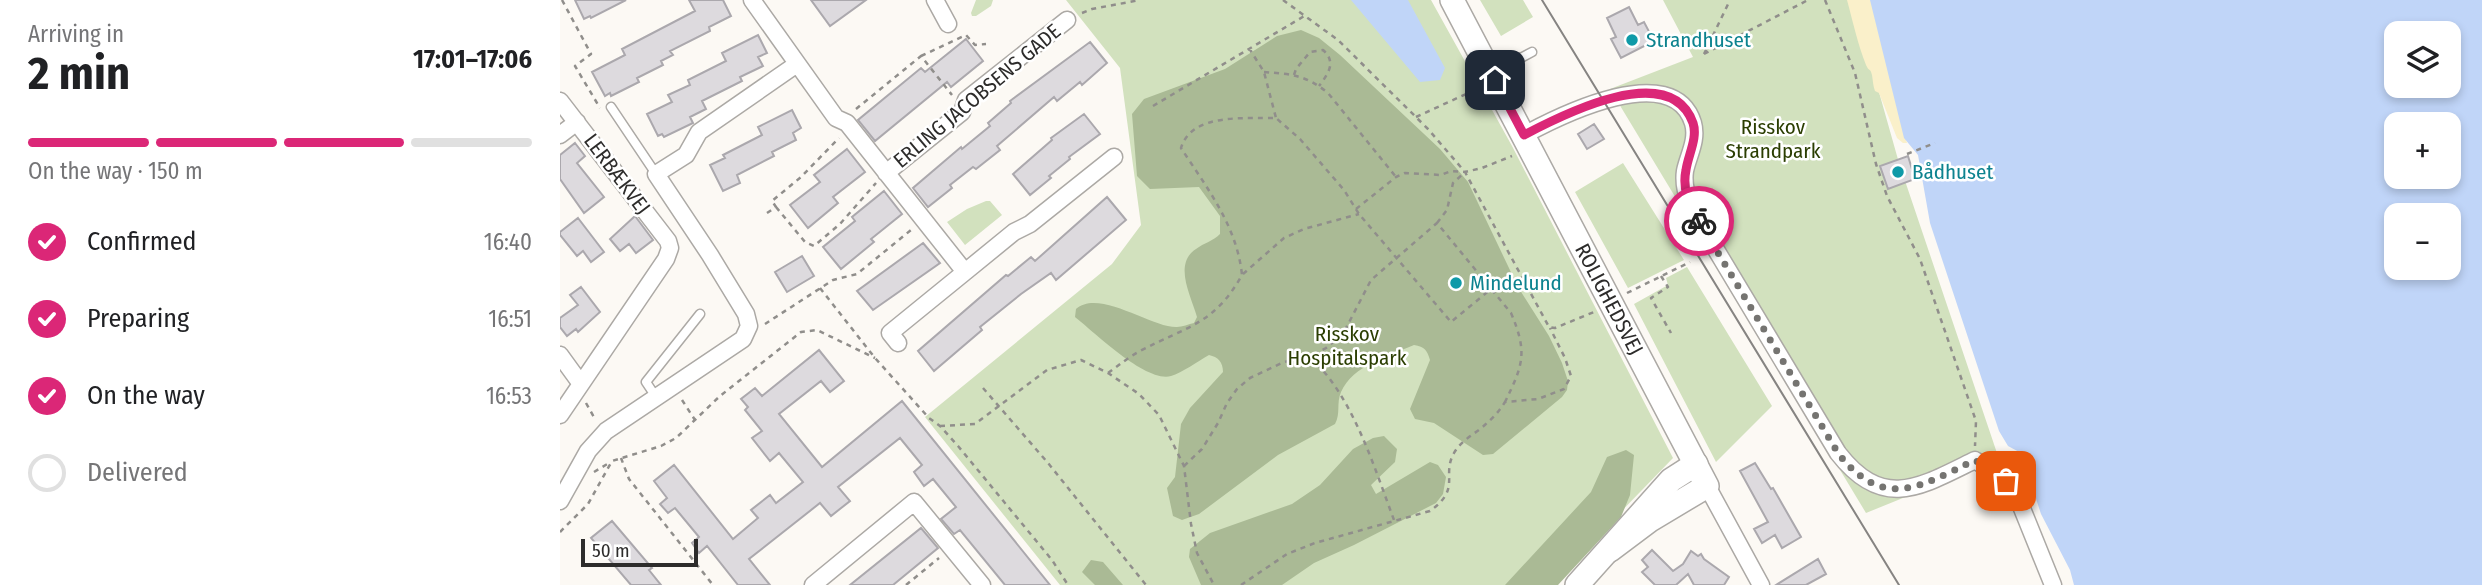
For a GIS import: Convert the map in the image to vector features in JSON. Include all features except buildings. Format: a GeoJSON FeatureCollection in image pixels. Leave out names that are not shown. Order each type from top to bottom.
{"type":"FeatureCollection","features":[{"type":"Feature","properties":{"kind":"street","name":"ERLING JACOBSENS GADE"},"geometry":{"type":"LineString","coordinates":[[752,0],[836,118],[847,124],[965,272]]}},
{"type":"Feature","properties":{"kind":"street"},"geometry":{"type":"LineString","coordinates":[[935,0],[948,24]]}},
{"type":"Feature","properties":{"kind":"street","name":"ROLIGHEDSVEJ"},"geometry":{"type":"LineString","coordinates":[[1452,0],[1707,486]]}},
{"type":"Feature","properties":{"kind":"street","name":"ERLING JACOBSENS GADE"},"geometry":{"type":"LineString","coordinates":[[886,173],[962,111],[966,100],[1067,19]]}},
{"type":"Feature","properties":{"kind":"street"},"geometry":{"type":"LineString","coordinates":[[560,502],[588,451],[603,434],[743,339],[749,326],[746,314],[656,174],[686,155],[699,132],[797,64]]}},
{"type":"Feature","properties":{"kind":"street"},"geometry":{"type":"LineString","coordinates":[[1527,141],[1585,108],[1628,94],[1648,92],[1665,95],[1679,102],[1693,123],[1694,141],[1685,172],[1685,192],[1691,208],[1838,453],[1849,467],[1873,485],[1887,489],[1911,488],[1975,460],[1997,473],[2006,481],[2019,501],[2053,585]]}},
{"type":"Feature","properties":{"kind":"street","name":"LERBÆKVEJ"},"geometry":{"type":"LineString","coordinates":[[560,101],[668,241],[670,248],[666,259],[580,386]]}},
{"type":"Feature","properties":{"kind":"street"},"geometry":{"type":"LineString","coordinates":[[560,135],[577,122]]}},
{"type":"Feature","properties":{"kind":"street"},"geometry":{"type":"LineString","coordinates":[[898,343],[890,333],[1014,232],[1030,224],[1114,157]]}},
{"type":"Feature","properties":{"kind":"street"},"geometry":{"type":"LineString","coordinates":[[560,355],[580,386],[560,415]]}},
{"type":"Feature","properties":{"kind":"street"},"geometry":{"type":"LineString","coordinates":[[1577,585],[1671,480],[1696,464]]}},
{"type":"Feature","properties":{"kind":"street"},"geometry":{"type":"LineString","coordinates":[[1610,550],[1650,520],[1707,486],[1760,585]]}},
{"type":"Feature","properties":{"kind":"street"},"geometry":{"type":"LineString","coordinates":[[813,585],[914,502],[982,585]]}},
{"type":"Feature","properties":{"kind":"lane"},"geometry":{"type":"LineString","coordinates":[[1493,77],[1532,52]]}},
{"type":"Feature","properties":{"kind":"lane"},"geometry":{"type":"LineString","coordinates":[[611,107],[656,174]]}},
{"type":"Feature","properties":{"kind":"lane"},"geometry":{"type":"LineString","coordinates":[[656,397],[646,382],[701,314]]}},
{"type":"Feature","properties":{"kind":"path"},"geometry":{"type":"LineString","coordinates":[[562,0],[591,54],[575,66],[601,110],[610,103],[611,107]]}},
{"type":"Feature","properties":{"kind":"path"},"geometry":{"type":"LineString","coordinates":[[1067,19],[1092,9],[1140,0]]}},
{"type":"Feature","properties":{"kind":"path"},"geometry":{"type":"LineString","coordinates":[[1283,0],[1338,40],[1416,117],[1465,172],[1549,327],[1571,376],[1564,389],[1538,399],[1505,402]]}},
{"type":"Feature","properties":{"kind":"path"},"geometry":{"type":"LineString","coordinates":[[1730,0],[1704,54],[1808,0]]}},
{"type":"Feature","properties":{"kind":"path"},"geometry":{"type":"LineString","coordinates":[[1825,0],[1856,73],[1876,164],[1888,197],[1920,259],[1976,421],[1975,460]]}},
{"type":"Feature","properties":{"kind":"path"},"geometry":{"type":"LineString","coordinates":[[1153,106],[1306,15]]}},
{"type":"Feature","properties":{"kind":"path"},"geometry":{"type":"LineString","coordinates":[[921,56],[966,36],[975,45],[986,44]]}},
{"type":"Feature","properties":{"kind":"path"},"geometry":{"type":"LineString","coordinates":[[1249,48],[1264,72],[1276,118],[1300,139],[1344,190],[1359,214],[1451,322],[1491,289]]}},
{"type":"Feature","properties":{"kind":"path"},"geometry":{"type":"LineString","coordinates":[[1294,75],[1310,52],[1323,50],[1331,59],[1331,66],[1319,86]]}},
{"type":"Feature","properties":{"kind":"path"},"geometry":{"type":"LineString","coordinates":[[1264,72],[1294,75],[1328,93],[1396,177]]}},
{"type":"Feature","properties":{"kind":"path"},"geometry":{"type":"LineString","coordinates":[[1416,117],[1493,77]]}},
{"type":"Feature","properties":{"kind":"path"},"geometry":{"type":"LineString","coordinates":[[1242,275],[1236,239],[1223,213],[1181,148],[1184,138],[1196,128],[1216,121],[1276,118]]}},
{"type":"Feature","properties":{"kind":"path"},"geometry":{"type":"LineString","coordinates":[[1356,209],[1396,177],[1405,173],[1441,176],[1451,171],[1465,172],[1482,168],[1527,141]]}},
{"type":"Feature","properties":{"kind":"path"},"geometry":{"type":"LineString","coordinates":[[1907,154],[1936,144]]}},
{"type":"Feature","properties":{"kind":"path"},"geometry":{"type":"LineString","coordinates":[[1184,466],[1202,449],[1227,403],[1251,378],[1284,362],[1310,357],[1343,334],[1371,280],[1437,223],[1447,210],[1453,184],[1465,172]]}},
{"type":"Feature","properties":{"kind":"path"},"geometry":{"type":"LineString","coordinates":[[776,206],[805,242],[814,246],[840,224],[886,173]]}},
{"type":"Feature","properties":{"kind":"path"},"geometry":{"type":"LineString","coordinates":[[1108,373],[1136,353],[1206,320],[1227,298],[1242,275],[1284,239],[1304,229],[1359,214]]}},
{"type":"Feature","properties":{"kind":"path"},"geometry":{"type":"LineString","coordinates":[[747,331],[755,331],[833,280],[857,274],[924,220]]}},
{"type":"Feature","properties":{"kind":"path"},"geometry":{"type":"LineString","coordinates":[[1241,585],[1287,554],[1315,543],[1430,512],[1440,504],[1449,490],[1452,456],[1458,446],[1486,424],[1505,402],[1518,375],[1523,350],[1511,313],[1437,223]]}},
{"type":"Feature","properties":{"kind":"path"},"geometry":{"type":"LineString","coordinates":[[1549,327],[1555,328],[1593,313],[1610,301],[1690,261]]}},
{"type":"Feature","properties":{"kind":"path"},"geometry":{"type":"LineString","coordinates":[[1661,276],[1668,287],[1651,298],[1671,333]]}},
{"type":"Feature","properties":{"kind":"path"},"geometry":{"type":"LineString","coordinates":[[820,288],[875,358],[929,418],[940,426],[1016,515],[1068,585]]}},
{"type":"Feature","properties":{"kind":"path"},"geometry":{"type":"LineString","coordinates":[[560,532],[588,503],[612,461],[661,446],[676,438],[720,396],[801,332],[817,330],[875,358]]}},
{"type":"Feature","properties":{"kind":"path"},"geometry":{"type":"LineString","coordinates":[[1310,357],[1332,382],[1349,409],[1394,521]]}},
{"type":"Feature","properties":{"kind":"path"},"geometry":{"type":"LineString","coordinates":[[940,426],[975,424],[1047,370],[1081,360],[1108,373],[1139,394],[1159,415],[1184,466],[1197,553],[1214,585]]}},
{"type":"Feature","properties":{"kind":"path"},"geometry":{"type":"LineString","coordinates":[[580,386],[603,434]]}},
{"type":"Feature","properties":{"kind":"path"},"geometry":{"type":"LineString","coordinates":[[983,388],[1146,585]]}},
{"type":"Feature","properties":{"kind":"path"},"geometry":{"type":"LineString","coordinates":[[686,406],[695,420]]}},
{"type":"Feature","properties":{"kind":"path"},"geometry":{"type":"LineString","coordinates":[[621,458],[629,479],[713,585]]}},
{"type":"Feature","properties":{"kind":"path"},"geometry":{"type":"LineString","coordinates":[[906,585],[952,548]]}},
{"type":"Feature","properties":{"kind":"green space"},"geometry":{"type":"Polygon","coordinates":[[[976,0],[993,0],[991,6],[972,16],[976,0]]]}},
{"type":"Feature","properties":{"kind":"green space","name":"Risskov Hospitalspark"},"geometry":{"type":"Polygon","coordinates":[[[1066,0],[1431,0],[1512,146],[1673,458],[1550,585],[1060,585],[925,417],[1112,264],[1141,225],[1120,68],[1066,0]]]}},
{"type":"Feature","properties":{"kind":"green space"},"geometry":{"type":"Polygon","coordinates":[[[1480,0],[1523,0],[1533,17],[1501,36],[1480,0]]]}},
{"type":"Feature","properties":{"kind":"green space","name":"Risskov Strandpark"},"geometry":{"type":"Polygon","coordinates":[[[1663,0],[1853,0],[1899,163],[1999,459],[1866,513],[1610,89],[1693,57],[1663,0]]]}},
{"type":"Feature","properties":{"kind":"green space"},"geometry":{"type":"Polygon","coordinates":[[[1301,30],[1319,38],[1340,55],[1440,149],[1468,182],[1518,287],[1549,336],[1562,363],[1568,381],[1567,390],[1493,454],[1483,455],[1434,423],[1415,419],[1410,409],[1430,360],[1425,350],[1414,345],[1373,362],[1354,375],[1341,392],[1335,424],[1278,455],[1199,514],[1182,520],[1173,516],[1167,488],[1175,477],[1181,424],[1190,408],[1223,372],[1221,363],[1209,355],[1171,376],[1148,372],[1121,355],[1075,317],[1076,309],[1086,304],[1098,303],[1166,326],[1179,327],[1194,323],[1197,317],[1186,281],[1186,263],[1189,255],[1196,249],[1220,234],[1220,216],[1199,187],[1150,189],[1137,176],[1132,114],[1144,99],[1225,69],[1277,36],[1301,30]]]}},
{"type":"Feature","properties":{"kind":"green space"},"geometry":{"type":"Polygon","coordinates":[[[1623,163],[1684,260],[1628,288],[1575,192],[1623,163]]]}},
{"type":"Feature","properties":{"kind":"green space"},"geometry":{"type":"Polygon","coordinates":[[[990,201],[1002,215],[965,245],[947,222],[990,201]]]}},
{"type":"Feature","properties":{"kind":"green space"},"geometry":{"type":"Polygon","coordinates":[[[1687,267],[1772,406],[1716,462],[1634,304],[1668,285],[1666,278],[1687,267]]]}},
{"type":"Feature","properties":{"kind":"green space"},"geometry":{"type":"Polygon","coordinates":[[[1384,436],[1397,449],[1395,462],[1371,485],[1376,494],[1430,462],[1438,465],[1446,477],[1443,494],[1436,503],[1314,563],[1282,585],[1201,585],[1189,557],[1190,549],[1210,533],[1292,504],[1320,485],[1353,449],[1373,438],[1384,436]]]}},
{"type":"Feature","properties":{"kind":"green space"},"geometry":{"type":"Polygon","coordinates":[[[1626,450],[1634,455],[1630,495],[1621,517],[1558,585],[1505,585],[1591,492],[1607,457],[1626,450]]]}},
{"type":"Feature","properties":{"kind":"green space"},"geometry":{"type":"Polygon","coordinates":[[[1091,560],[1103,562],[1123,585],[1095,585],[1082,572],[1091,560]]]}},
{"type":"Feature","properties":{"kind":"sand"},"geometry":{"type":"Polygon","coordinates":[[[1847,0],[1871,0],[1907,143],[1897,138],[1879,93],[1875,91],[1847,0]]]}},
{"type":"Feature","properties":{"kind":"water"},"geometry":{"type":"Polygon","coordinates":[[[1351,0],[1408,0],[1445,68],[1440,80],[1420,82],[1351,0]]]}},
{"type":"Feature","properties":{"kind":"water"},"geometry":{"type":"Polygon","coordinates":[[[1870,0],[2482,0],[2482,585],[2074,585],[2070,570],[2041,514],[2021,453],[2008,446],[1999,431],[1930,223],[1918,155],[1904,138],[1870,0]]]}},
{"type":"Feature","properties":{"kind":"tram line"},"geometry":{"type":"LineString","coordinates":[[1542,0],[1899,585]]}},
{"type":"Feature","properties":{"kind":"way so far"},"geometry":{"type":"LineString","coordinates":[[1699,221],[1838,453],[1861,478],[1887,489],[1911,488],[1975,460],[2006,481]]}},
{"type":"Feature","properties":{"kind":"place","name":"Strandhuset"},"geometry":{"type":"Point","coordinates":[1632,40]}},
{"type":"Feature","properties":{"kind":"place","name":"Bådhuset"},"geometry":{"type":"Point","coordinates":[1898,172]}},
{"type":"Feature","properties":{"kind":"place","name":"Mindelund"},"geometry":{"type":"Point","coordinates":[1456,283]}},
{"type":"Feature","properties":{"kind":"route"},"geometry":{"type":"LineString","coordinates":[[1495,80],[1524,135],[1585,108],[1628,94],[1648,92],[1665,95],[1679,102],[1693,123],[1694,141],[1685,172],[1685,192],[1699,221]]}}]}
